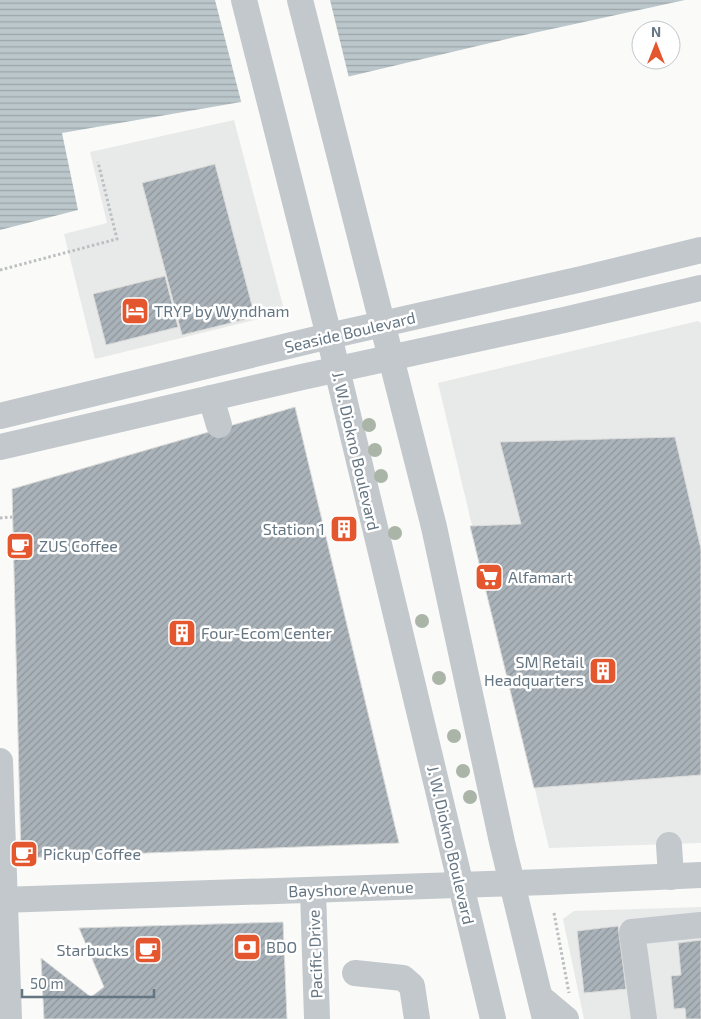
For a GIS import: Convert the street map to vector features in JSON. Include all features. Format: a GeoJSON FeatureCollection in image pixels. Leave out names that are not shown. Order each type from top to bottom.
{"type":"FeatureCollection","features":[{"type":"Feature","properties":{"kind":"street","name":"J. W. Diokno Boulevard"},"geometry":{"type":"LineString","coordinates":[[244,0],[329,336],[493,1019]]}},
{"type":"Feature","properties":{"kind":"street"},"geometry":{"type":"LineString","coordinates":[[300,0],[434,527],[512,883],[543,1008],[568,1009]]}},
{"type":"Feature","properties":{"kind":"street","name":"Seaside Boulevard"},"geometry":{"type":"LineString","coordinates":[[0,416],[329,336],[701,250]]}},
{"type":"Feature","properties":{"kind":"street","name":"Seaside Boulevard"},"geometry":{"type":"LineString","coordinates":[[0,447],[701,288]]}},
{"type":"Feature","properties":{"kind":"street"},"geometry":{"type":"LineString","coordinates":[[212,398],[219,426]]}},
{"type":"Feature","properties":{"kind":"street"},"geometry":{"type":"LineString","coordinates":[[0,761],[3,900],[9,1019]]}},
{"type":"Feature","properties":{"kind":"street"},"geometry":{"type":"LineString","coordinates":[[669,845],[671,877]]}},
{"type":"Feature","properties":{"kind":"street","name":"Bayshore Avenue"},"geometry":{"type":"LineString","coordinates":[[3,900],[701,875]]}},
{"type":"Feature","properties":{"kind":"street","name":"Pacific Drive"},"geometry":{"type":"LineString","coordinates":[[313,890],[317,1019]]}},
{"type":"Feature","properties":{"kind":"street"},"geometry":{"type":"LineString","coordinates":[[644,1019],[632,932],[701,925]]}},
{"type":"Feature","properties":{"kind":"street"},"geometry":{"type":"LineString","coordinates":[[354,973],[404,978],[412,986],[417,1019]]}},
{"type":"Feature","properties":{"kind":"path"},"geometry":{"type":"LineString","coordinates":[[0,270],[117,239],[98,162]]}},
{"type":"Feature","properties":{"kind":"path"},"geometry":{"type":"LineString","coordinates":[[0,518],[12,517]]}},
{"type":"Feature","properties":{"kind":"path"},"geometry":{"type":"LineString","coordinates":[[554,912],[568,1009]]}},
{"type":"Feature","properties":{"kind":"shaded area"},"geometry":{"type":"Polygon","coordinates":[[[0,0],[685,0],[515,37],[241,102],[62,133],[78,210],[0,230],[0,0]]]}},
{"type":"Feature","properties":{"kind":"shaded area"},"geometry":{"type":"Polygon","coordinates":[[[234,120],[283,306],[280,314],[95,359],[64,234],[107,223],[90,152],[234,120]]]}},
{"type":"Feature","properties":{"kind":"shaded area","name":"SM Retail Headquarters"},"geometry":{"type":"Polygon","coordinates":[[[698,321],[701,323],[701,843],[549,848],[438,383],[698,321]]]}},
{"type":"Feature","properties":{"kind":"shaded area"},"geometry":{"type":"Polygon","coordinates":[[[701,907],[701,1019],[584,1019],[563,919],[574,911],[701,907]]]}},
{"type":"Feature","properties":{"kind":"pier"},"geometry":{"type":"Polygon","coordinates":[[[215,0],[330,0],[349,78],[242,105],[215,0]]]}},
{"type":"Feature","properties":{"kind":"building"},"geometry":{"type":"Polygon","coordinates":[[[215,164],[255,317],[182,335],[142,183],[215,164]]]}},
{"type":"Feature","properties":{"kind":"building","name":"TRYP by Wyndham"},"geometry":{"type":"Polygon","coordinates":[[[165,276],[178,327],[106,345],[93,294],[165,276]]]}},
{"type":"Feature","properties":{"kind":"building","name":"Four-Ecom Center"},"geometry":{"type":"Polygon","coordinates":[[[295,407],[399,843],[21,858],[12,489],[295,407]]]}},
{"type":"Feature","properties":{"kind":"building","name":"SM Retail Headquarters"},"geometry":{"type":"Polygon","coordinates":[[[675,437],[701,549],[701,775],[534,788],[470,526],[521,524],[500,442],[675,437]]]}},
{"type":"Feature","properties":{"kind":"building","name":"Station 1"},"geometry":{"type":"Polygon","coordinates":[[[345,518],[350,538],[343,539],[338,519],[345,518]]]}},
{"type":"Feature","properties":{"kind":"building"},"geometry":{"type":"Polygon","coordinates":[[[283,922],[287,1019],[44,1019],[41,958],[91,997],[104,987],[79,928],[283,922]]]}},
{"type":"Feature","properties":{"kind":"building"},"geometry":{"type":"Polygon","coordinates":[[[618,926],[626,989],[584,993],[577,931],[618,926]]]}},
{"type":"Feature","properties":{"kind":"building"},"geometry":{"type":"Polygon","coordinates":[[[701,940],[701,1019],[686,1019],[685,1008],[674,1009],[671,976],[681,975],[678,943],[701,940]]]}},
{"type":"Feature","properties":{"kind":"place","name":"TRYP by Wyndham"},"geometry":{"type":"Point","coordinates":[135,311]}},
{"type":"Feature","properties":{"kind":"place","name":"Station 1"},"geometry":{"type":"Point","coordinates":[344,529]}},
{"type":"Feature","properties":{"kind":"place","name":"ZUS Coffee"},"geometry":{"type":"Point","coordinates":[20,546]}},
{"type":"Feature","properties":{"kind":"place","name":"Alfamart"},"geometry":{"type":"Point","coordinates":[489,577]}},
{"type":"Feature","properties":{"kind":"place","name":"Four-Ecom Center"},"geometry":{"type":"Point","coordinates":[182,633]}},
{"type":"Feature","properties":{"kind":"place","name":"SM Retail Headquarters"},"geometry":{"type":"Point","coordinates":[603,671]}},
{"type":"Feature","properties":{"kind":"place","name":"Pickup Coffee"},"geometry":{"type":"Point","coordinates":[24,854]}},
{"type":"Feature","properties":{"kind":"place","name":"BDO"},"geometry":{"type":"Point","coordinates":[247,947]}},
{"type":"Feature","properties":{"kind":"place","name":"Starbucks"},"geometry":{"type":"Point","coordinates":[148,950]}}]}
